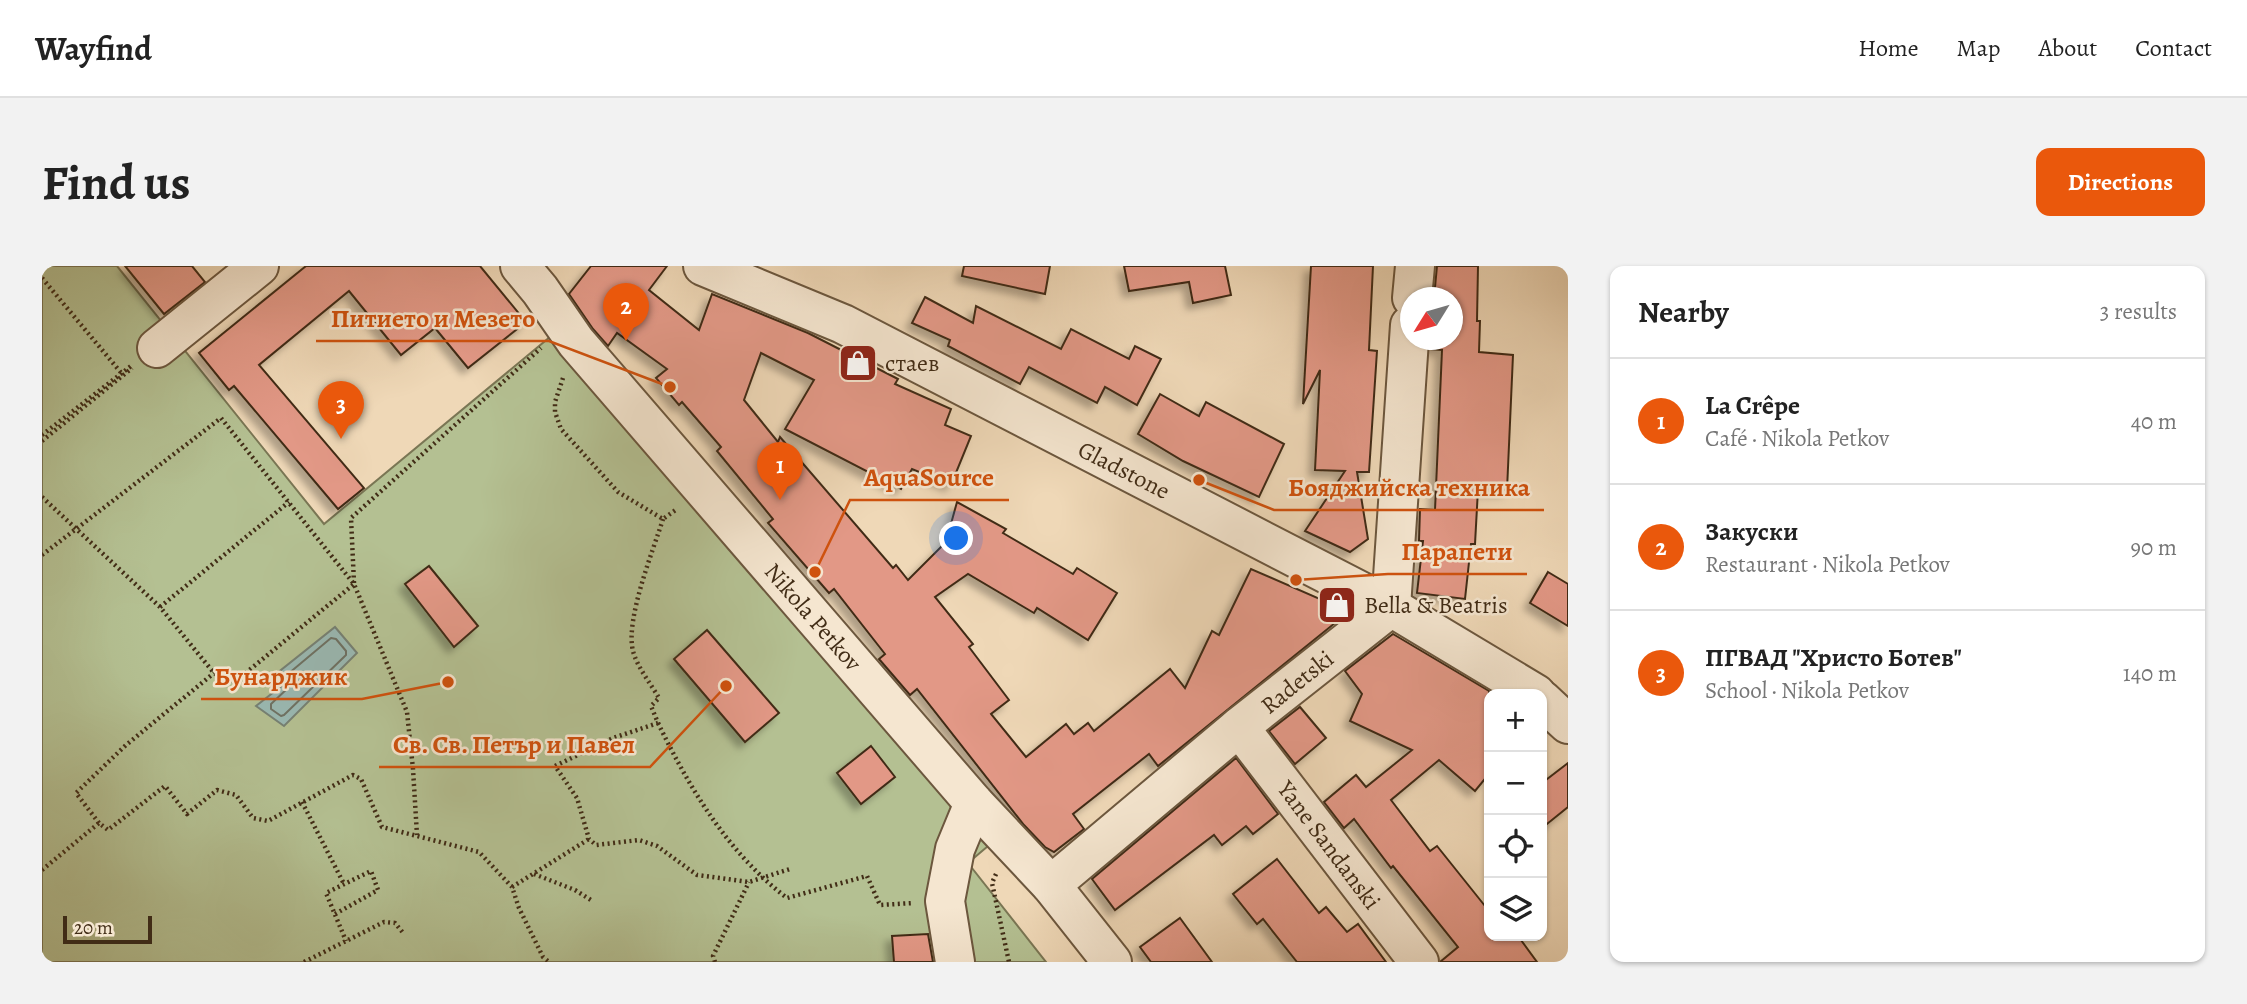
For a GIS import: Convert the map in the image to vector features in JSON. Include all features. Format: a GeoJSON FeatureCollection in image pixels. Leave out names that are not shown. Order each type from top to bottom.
{"type":"FeatureCollection","features":[{"type":"Feature","properties":{"kind":"street"},"geometry":{"type":"LineString","coordinates":[[157,348],[259,266]]}},
{"type":"Feature","properties":{"kind":"street","name":"Gladstone"},"geometry":{"type":"LineString","coordinates":[[703,266],[843,324],[1391,607],[1528,689]]}},
{"type":"Feature","properties":{"kind":"street"},"geometry":{"type":"LineString","coordinates":[[1413,287],[1415,266]]}},
{"type":"Feature","properties":{"kind":"street","name":"Nikola Petkov"},"geometry":{"type":"LineString","coordinates":[[539,274],[570,335],[974,803],[1051,885],[1112,962]]}},
{"type":"Feature","properties":{"kind":"street"},"geometry":{"type":"LineString","coordinates":[[1391,607],[1408,350]]}},
{"type":"Feature","properties":{"kind":"street","name":"Radetski"},"geometry":{"type":"LineString","coordinates":[[1051,885],[1239,727],[1391,607]]}},
{"type":"Feature","properties":{"kind":"street"},"geometry":{"type":"LineString","coordinates":[[1547,699],[1568,704]]}},
{"type":"Feature","properties":{"kind":"street"},"geometry":{"type":"LineString","coordinates":[[1547,703],[1568,724]]}},
{"type":"Feature","properties":{"kind":"street","name":"Yane Sandanski"},"geometry":{"type":"LineString","coordinates":[[1239,727],[1419,962]]}},
{"type":"Feature","properties":{"kind":"street"},"geometry":{"type":"LineString","coordinates":[[955,962],[945,901],[955,849],[974,803]]}},
{"type":"Feature","properties":{"kind":"path"},"geometry":{"type":"LineString","coordinates":[[42,278],[122,374]]}},
{"type":"Feature","properties":{"kind":"path"},"geometry":{"type":"LineString","coordinates":[[570,335],[555,402],[555,412],[561,429],[618,492],[663,519]]}},
{"type":"Feature","properties":{"kind":"path"},"geometry":{"type":"LineString","coordinates":[[354,584],[351,518],[570,335]]}},
{"type":"Feature","properties":{"kind":"path"},"geometry":{"type":"LineString","coordinates":[[42,435],[157,348]]}},
{"type":"Feature","properties":{"kind":"path"},"geometry":{"type":"LineString","coordinates":[[42,441],[122,374]]}},
{"type":"Feature","properties":{"kind":"path"},"geometry":{"type":"LineString","coordinates":[[42,555],[77,531],[221,418],[354,584],[407,712],[417,835]]}},
{"type":"Feature","properties":{"kind":"path"},"geometry":{"type":"LineString","coordinates":[[703,491],[663,519],[645,577],[631,638],[633,653],[659,698],[651,706],[677,762],[712,819],[761,878],[787,898],[867,876],[880,905],[945,901]]}},
{"type":"Feature","properties":{"kind":"path"},"geometry":{"type":"LineString","coordinates":[[42,497],[160,607],[214,673],[231,685],[354,584]]}},
{"type":"Feature","properties":{"kind":"path"},"geometry":{"type":"LineString","coordinates":[[160,607],[289,502]]}},
{"type":"Feature","properties":{"kind":"path"},"geometry":{"type":"LineString","coordinates":[[214,673],[136,736],[76,793],[99,823],[108,830],[165,786],[187,814],[217,790],[236,795],[253,818],[268,821],[353,775],[361,779],[382,827],[479,852],[512,887],[519,908],[543,957],[549,962]]}},
{"type":"Feature","properties":{"kind":"path"},"geometry":{"type":"LineString","coordinates":[[658,723],[613,738],[555,766],[577,798],[590,839],[596,845],[639,840],[657,846],[696,875],[750,881],[790,869]]}},
{"type":"Feature","properties":{"kind":"path"},"geometry":{"type":"LineString","coordinates":[[302,802],[344,884]]}},
{"type":"Feature","properties":{"kind":"path"},"geometry":{"type":"LineString","coordinates":[[42,870],[99,823]]}},
{"type":"Feature","properties":{"kind":"path"},"geometry":{"type":"LineString","coordinates":[[512,887],[590,839]]}},
{"type":"Feature","properties":{"kind":"path"},"geometry":{"type":"LineString","coordinates":[[1008,839],[992,883],[1009,962]]}},
{"type":"Feature","properties":{"kind":"path"},"geometry":{"type":"LineString","coordinates":[[335,914],[378,890],[370,871],[326,893],[346,941]]}},
{"type":"Feature","properties":{"kind":"path"},"geometry":{"type":"LineString","coordinates":[[534,874],[575,890],[591,901]]}},
{"type":"Feature","properties":{"kind":"path"},"geometry":{"type":"LineString","coordinates":[[715,962],[713,956],[750,881]]}},
{"type":"Feature","properties":{"kind":"path"},"geometry":{"type":"LineString","coordinates":[[304,962],[384,922],[395,923],[404,934]]}},
{"type":"Feature","properties":{"kind":"green space"},"geometry":{"type":"Polygon","coordinates":[[[42,266],[117,266],[324,524],[550,337],[994,841],[968,863],[1046,962],[42,962],[42,266]]]}},
{"type":"Feature","properties":{"kind":"water"},"geometry":{"type":"Polygon","coordinates":[[[335,627],[357,653],[284,726],[256,706],[284,684],[276,674],[335,627]]]}},
{"type":"Feature","properties":{"kind":"building"},"geometry":{"type":"Polygon","coordinates":[[[125,266],[192,266],[205,282],[164,314],[125,266]]]}},
{"type":"Feature","properties":{"kind":"building"},"geometry":{"type":"Polygon","coordinates":[[[306,266],[480,266],[526,322],[468,368],[435,328],[401,355],[349,291],[259,365],[364,488],[338,509],[234,386],[229,390],[199,353],[306,266]]]}},
{"type":"Feature","properties":{"kind":"building"},"geometry":{"type":"Polygon","coordinates":[[[591,266],[667,266],[649,290],[699,330],[712,294],[808,333],[898,379],[895,384],[951,409],[945,425],[971,436],[951,485],[912,469],[901,489],[785,429],[814,380],[761,353],[744,400],[778,442],[780,437],[893,568],[896,565],[908,580],[946,542],[957,502],[1006,529],[1003,533],[1073,574],[1077,568],[1117,593],[1088,640],[1037,608],[1034,613],[968,574],[935,597],[973,644],[969,647],[1009,700],[991,714],[1026,757],[1066,724],[1074,734],[1088,723],[1094,731],[1170,669],[1185,688],[1212,631],[1219,635],[1251,569],[1320,599],[1331,611],[1335,623],[1158,766],[1149,754],[1073,814],[1084,829],[1054,852],[1045,847],[1024,825],[917,689],[910,695],[879,659],[885,654],[834,589],[829,593],[768,523],[773,519],[717,451],[721,447],[682,402],[679,405],[656,378],[667,369],[617,333],[608,346],[593,329],[569,294],[591,266]]]}},
{"type":"Feature","properties":{"kind":"building"},"geometry":{"type":"Polygon","coordinates":[[[964,266],[1050,266],[1045,294],[962,276],[964,266]]]}},
{"type":"Feature","properties":{"kind":"building"},"geometry":{"type":"Polygon","coordinates":[[[1124,266],[1225,266],[1231,295],[1193,303],[1189,282],[1129,291],[1124,266]]]}},
{"type":"Feature","properties":{"kind":"building"},"geometry":{"type":"Polygon","coordinates":[[[1311,266],[1373,266],[1369,350],[1377,351],[1369,472],[1357,472],[1368,539],[1350,552],[1305,531],[1345,471],[1315,470],[1320,370],[1303,404],[1311,266]]]}},
{"type":"Feature","properties":{"kind":"building"},"geometry":{"type":"Polygon","coordinates":[[[1437,266],[1478,266],[1479,352],[1513,355],[1507,490],[1478,489],[1475,544],[1471,544],[1465,599],[1417,593],[1423,541],[1419,541],[1420,509],[1435,510],[1442,350],[1463,350],[1463,287],[1435,287],[1437,266]]]}},
{"type":"Feature","properties":{"kind":"building"},"geometry":{"type":"Polygon","coordinates":[[[925,297],[973,323],[976,306],[1061,349],[1071,329],[1129,359],[1135,346],[1161,359],[1137,405],[1105,387],[1097,403],[1029,367],[1020,384],[948,346],[950,340],[912,323],[925,297]]]}},
{"type":"Feature","properties":{"kind":"building"},"geometry":{"type":"Polygon","coordinates":[[[1160,394],[1199,416],[1206,402],[1284,444],[1259,497],[1183,461],[1138,434],[1160,394]]]}},
{"type":"Feature","properties":{"kind":"building"},"geometry":{"type":"Polygon","coordinates":[[[429,566],[478,626],[454,647],[405,584],[429,566]]]}},
{"type":"Feature","properties":{"kind":"building"},"geometry":{"type":"Polygon","coordinates":[[[1548,572],[1568,584],[1568,626],[1530,603],[1548,572]]]}},
{"type":"Feature","properties":{"kind":"building"},"geometry":{"type":"Polygon","coordinates":[[[707,630],[779,713],[745,742],[674,659],[707,630]]]}},
{"type":"Feature","properties":{"kind":"building"},"geometry":{"type":"Polygon","coordinates":[[[1393,634],[1486,689],[1484,780],[1475,791],[1439,760],[1391,800],[1430,851],[1437,846],[1484,905],[1484,941],[1522,941],[1537,962],[1440,962],[1458,947],[1393,866],[1391,868],[1354,819],[1344,828],[1324,802],[1356,775],[1366,787],[1412,750],[1350,721],[1362,694],[1345,671],[1393,634]]]}},
{"type":"Feature","properties":{"kind":"building"},"geometry":{"type":"Polygon","coordinates":[[[1300,707],[1326,738],[1295,764],[1269,731],[1300,707]]]}},
{"type":"Feature","properties":{"kind":"building"},"geometry":{"type":"Polygon","coordinates":[[[871,746],[895,777],[861,804],[837,773],[871,746]]]}},
{"type":"Feature","properties":{"kind":"building"},"geometry":{"type":"Polygon","coordinates":[[[1236,758],[1278,814],[1253,834],[1246,826],[1222,845],[1214,835],[1115,910],[1092,879],[1236,758]]]}},
{"type":"Feature","properties":{"kind":"building"},"geometry":{"type":"Polygon","coordinates":[[[1568,763],[1568,807],[1547,824],[1547,815],[1547,779],[1568,763]]]}},
{"type":"Feature","properties":{"kind":"building"},"geometry":{"type":"Polygon","coordinates":[[[1277,859],[1319,913],[1326,907],[1347,932],[1358,924],[1386,962],[1297,962],[1263,919],[1257,924],[1233,894],[1277,859]]]}},
{"type":"Feature","properties":{"kind":"building"},"geometry":{"type":"Polygon","coordinates":[[[1180,918],[1212,962],[1151,962],[1140,947],[1180,918]]]}},
{"type":"Feature","properties":{"kind":"building"},"geometry":{"type":"Polygon","coordinates":[[[928,934],[933,962],[894,962],[892,936],[928,934]]]}},
{"type":"Feature","properties":{"kind":"place","name":"Закуски"},"geometry":{"type":"Point","coordinates":[626,341]}},
{"type":"Feature","properties":{"kind":"place","name":"стаев"},"geometry":{"type":"Point","coordinates":[858,363]}},
{"type":"Feature","properties":{"kind":"place","name":"Питието и Мезето"},"geometry":{"type":"Point","coordinates":[670,387]}},
{"type":"Feature","properties":{"kind":"place","name":"ПГВАД \"Христо Ботев\""},"geometry":{"type":"Point","coordinates":[341,439]}},
{"type":"Feature","properties":{"kind":"place","name":"Бояджийска техника"},"geometry":{"type":"Point","coordinates":[1199,480]}},
{"type":"Feature","properties":{"kind":"place","name":"La Crêpe"},"geometry":{"type":"Point","coordinates":[780,500]}},
{"type":"Feature","properties":{"kind":"place","name":"AquaSource"},"geometry":{"type":"Point","coordinates":[815,572]}},
{"type":"Feature","properties":{"kind":"place","name":"Парапети"},"geometry":{"type":"Point","coordinates":[1296,580]}},
{"type":"Feature","properties":{"kind":"place","name":"Bella & Beatris"},"geometry":{"type":"Point","coordinates":[1337,605]}},
{"type":"Feature","properties":{"kind":"place","name":"Бунарджик"},"geometry":{"type":"Point","coordinates":[448,682]}},
{"type":"Feature","properties":{"kind":"place","name":"Св. Св. Петър и Павел"},"geometry":{"type":"Point","coordinates":[726,686]}}]}
